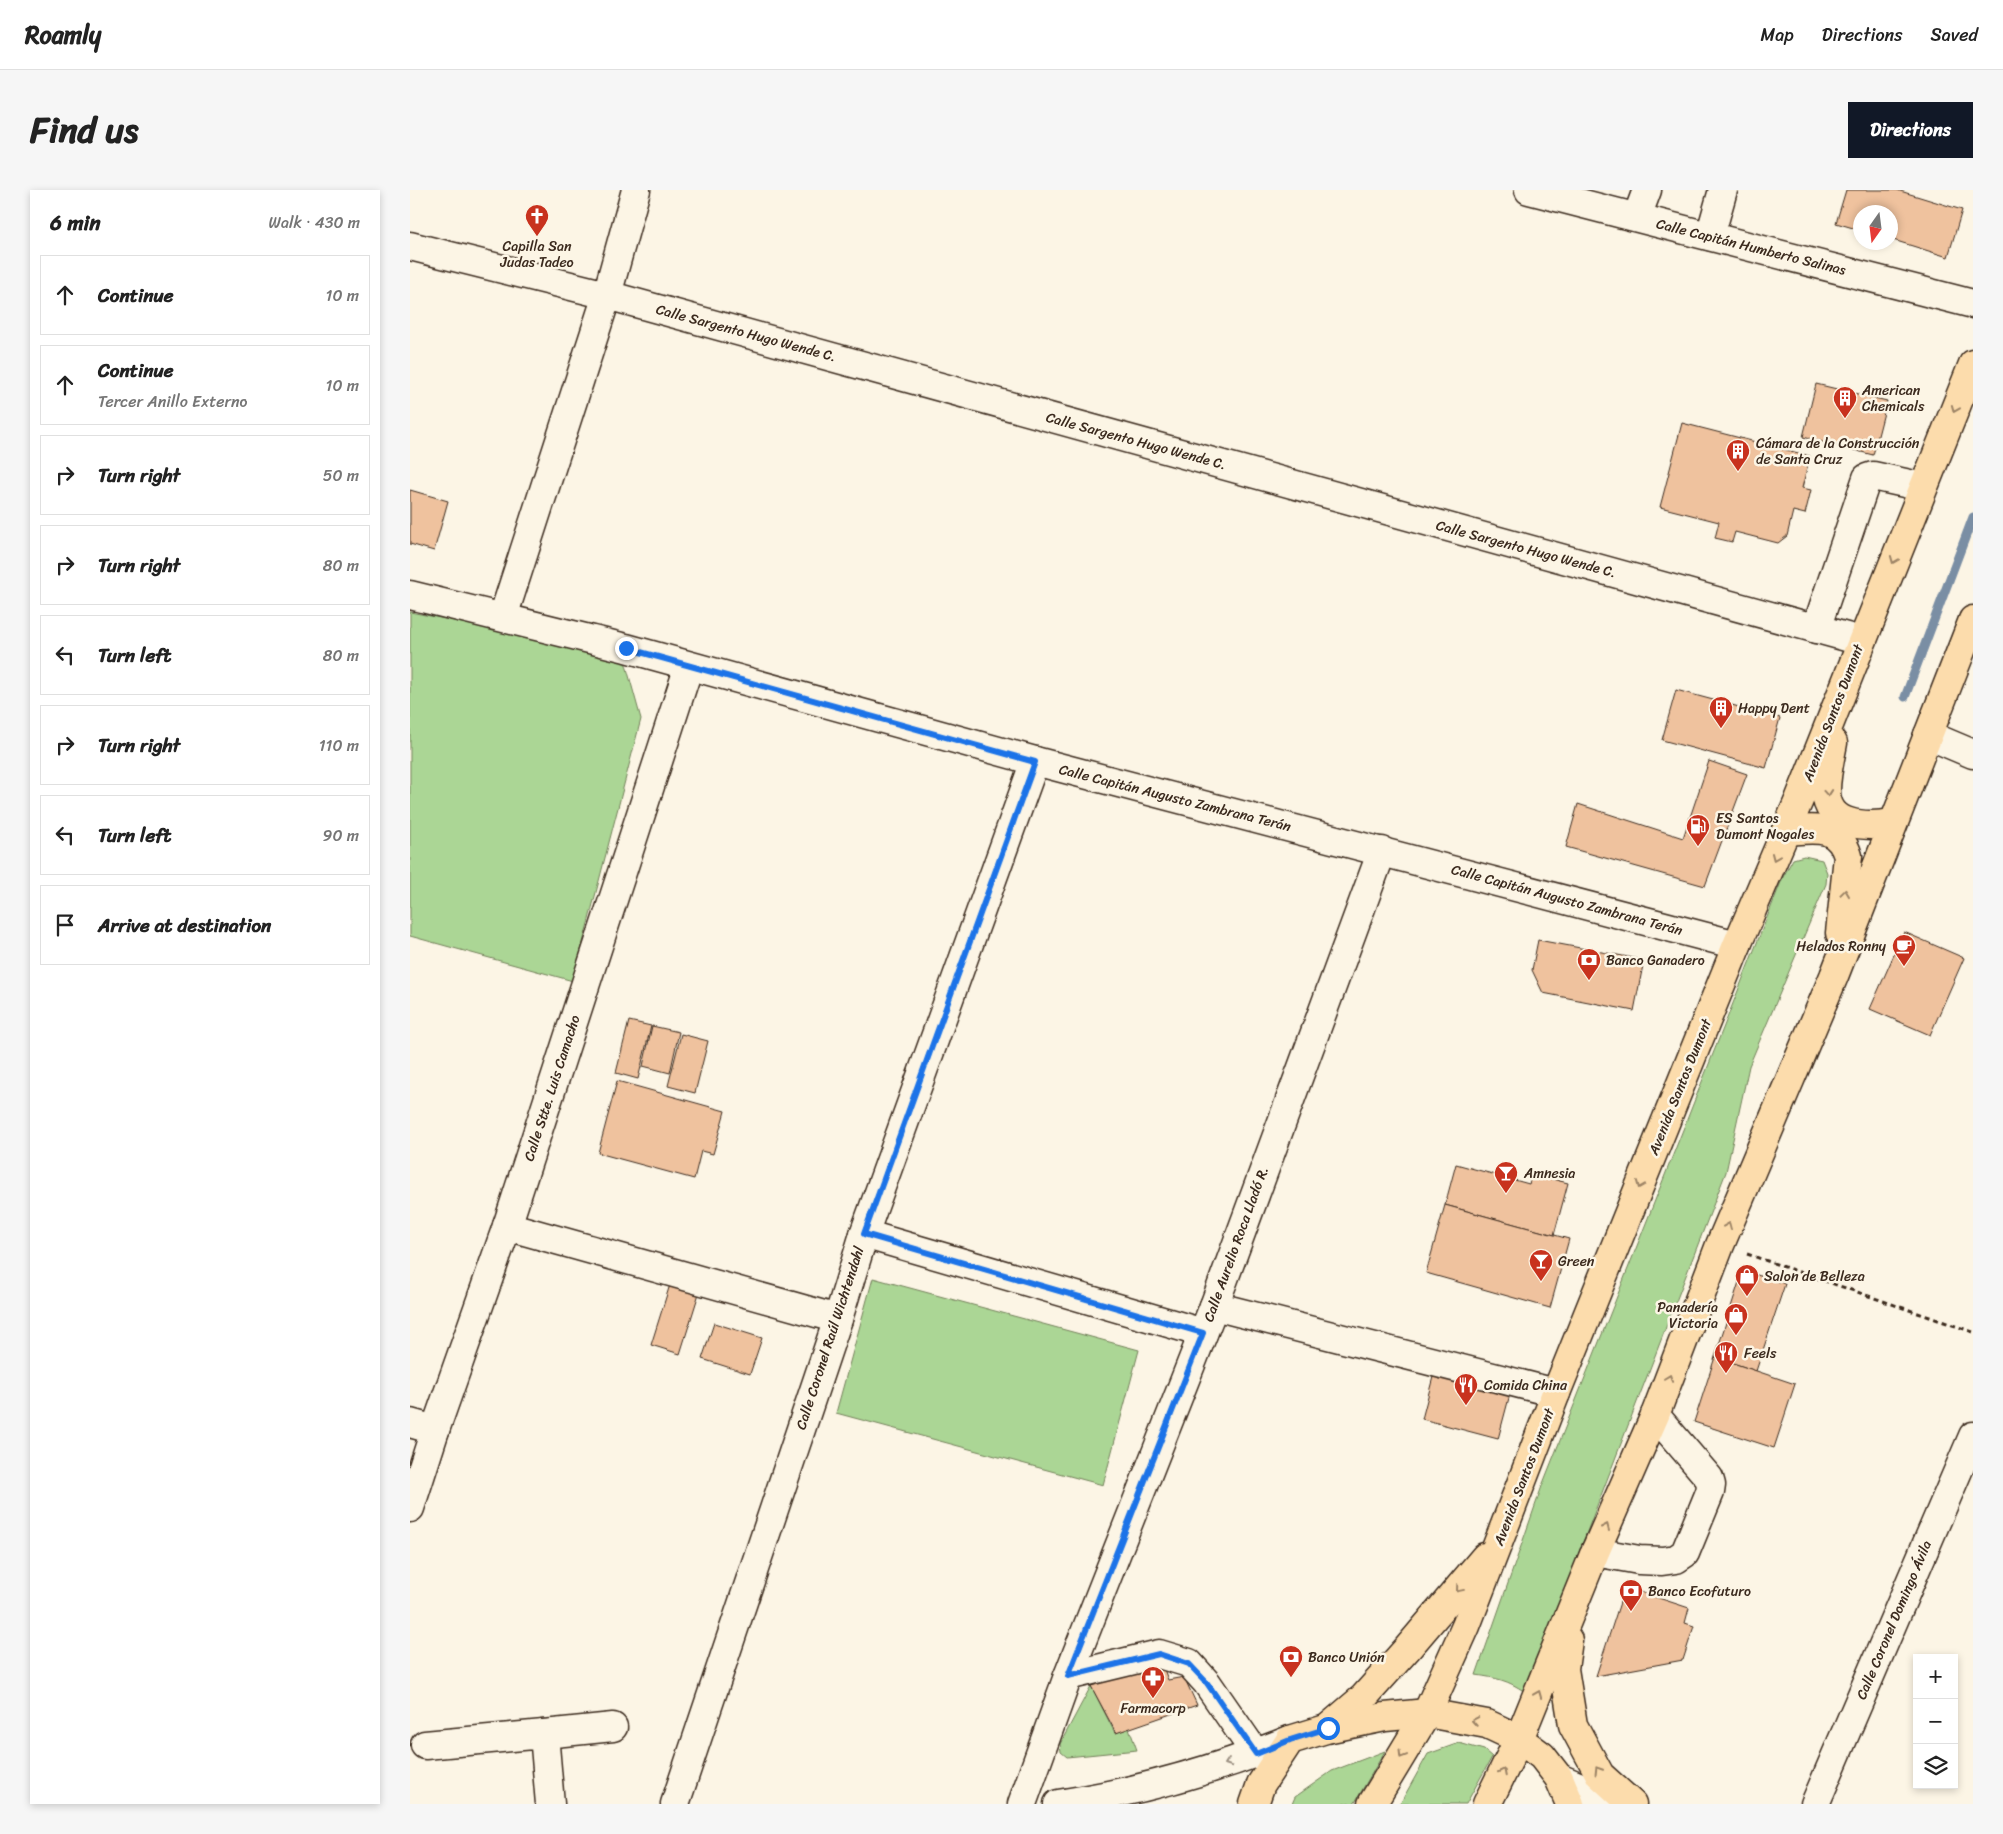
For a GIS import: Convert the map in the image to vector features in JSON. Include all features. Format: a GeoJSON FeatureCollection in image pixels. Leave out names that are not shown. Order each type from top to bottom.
{"type":"FeatureCollection","features":[{"type":"Feature","properties":{"kind":"main road","name":"Avenida Santos Dumont"},"geometry":{"type":"LineString","coordinates":[[1372,1804],[1427,1713],[1466,1626],[1556,1393],[1737,945],[1786,831],[1973,364]]}},
{"type":"Feature","properties":{"kind":"main road"},"geometry":{"type":"LineString","coordinates":[[1487,1804],[1519,1739],[1595,1552],[1655,1415],[1720,1245],[1834,976],[1973,620]]}},
{"type":"Feature","properties":{"kind":"main road"},"geometry":{"type":"LineString","coordinates":[[1841,693],[1826,792],[1830,807],[1838,816],[1851,824],[1872,826],[1893,823]]}},
{"type":"Feature","properties":{"kind":"main road"},"geometry":{"type":"LineString","coordinates":[[1786,831],[1824,830],[1836,835],[1845,844],[1848,856],[1847,878],[1834,976]]}},
{"type":"Feature","properties":{"kind":"main road"},"geometry":{"type":"LineString","coordinates":[[1328,1728],[1363,1698],[1395,1664],[1501,1538]]}},
{"type":"Feature","properties":{"kind":"main road"},"geometry":{"type":"LineString","coordinates":[[1574,1604],[1564,1669],[1573,1725],[1600,1775],[1632,1804]]}},
{"type":"Feature","properties":{"kind":"main road"},"geometry":{"type":"LineString","coordinates":[[1254,1804],[1261,1784],[1290,1740],[1328,1728],[1385,1717],[1427,1713],[1487,1724],[1519,1739],[1542,1756],[1559,1778],[1570,1804]]}},
{"type":"Feature","properties":{"kind":"street"},"geometry":{"type":"LineString","coordinates":[[504,618],[607,295],[636,190]]}},
{"type":"Feature","properties":{"kind":"street","name":"Calle Capitán Humberto Salinas"},"geometry":{"type":"LineString","coordinates":[[1529,190],[1973,304]]}},
{"type":"Feature","properties":{"kind":"street"},"geometry":{"type":"LineString","coordinates":[[1637,218],[1646,190]]}},
{"type":"Feature","properties":{"kind":"street"},"geometry":{"type":"LineString","coordinates":[[1710,236],[1723,190]]}},
{"type":"Feature","properties":{"kind":"street","name":"Calle Sargento Hugo Wende C."},"geometry":{"type":"LineString","coordinates":[[410,246],[607,295],[1861,640]]}},
{"type":"Feature","properties":{"kind":"street"},"geometry":{"type":"LineString","coordinates":[[1816,629],[1863,484],[1867,478],[1873,476],[1923,487]]}},
{"type":"Feature","properties":{"kind":"street","name":"Calle Capitán Augusto Zambrana Terán"},"geometry":{"type":"LineString","coordinates":[[410,595],[689,666],[1035,762],[1737,945]]}},
{"type":"Feature","properties":{"kind":"street","name":"Calle Stte. Luis Camacho"},"geometry":{"type":"LineString","coordinates":[[410,1508],[422,1426],[506,1226],[689,666]]}},
{"type":"Feature","properties":{"kind":"street"},"geometry":{"type":"LineString","coordinates":[[1928,735],[1973,754]]}},
{"type":"Feature","properties":{"kind":"street","name":"Calle Coronel Raúl Wichtendahl"},"geometry":{"type":"LineString","coordinates":[[675,1804],[838,1319],[864,1234],[1035,762]]}},
{"type":"Feature","properties":{"kind":"street","name":"Calle Aurelio Roca Lladó R."},"geometry":{"type":"LineString","coordinates":[[1022,1804],[1068,1676],[1214,1306],[1382,851]]}},
{"type":"Feature","properties":{"kind":"street"},"geometry":{"type":"LineString","coordinates":[[506,1226],[838,1319]]}},
{"type":"Feature","properties":{"kind":"street"},"geometry":{"type":"LineString","coordinates":[[864,1234],[1203,1333]]}},
{"type":"Feature","properties":{"kind":"street"},"geometry":{"type":"LineString","coordinates":[[1214,1306],[1556,1393]]}},
{"type":"Feature","properties":{"kind":"street"},"geometry":{"type":"LineString","coordinates":[[1595,1552],[1639,1560],[1662,1561],[1676,1559],[1685,1553],[1711,1486],[1709,1478],[1655,1415]]}},
{"type":"Feature","properties":{"kind":"street","name":"Calle Coronel Domingo Ávila"},"geometry":{"type":"LineString","coordinates":[[1815,1804],[1973,1436]]}},
{"type":"Feature","properties":{"kind":"street"},"geometry":{"type":"LineString","coordinates":[[1068,1676],[1159,1654],[1189,1664],[1207,1683],[1256,1754]]}},
{"type":"Feature","properties":{"kind":"street"},"geometry":{"type":"LineString","coordinates":[[425,1745],[612,1727]]}},
{"type":"Feature","properties":{"kind":"street"},"geometry":{"type":"LineString","coordinates":[[544,1734],[550,1804]]}},
{"type":"Feature","properties":{"kind":"street"},"geometry":{"type":"LineString","coordinates":[[1058,1804],[1100,1798],[1152,1786],[1256,1754],[1290,1740]]}},
{"type":"Feature","properties":{"kind":"street"},"geometry":{"type":"LineString","coordinates":[[1559,1778],[1621,1804]]}},
{"type":"Feature","properties":{"kind":"path"},"geometry":{"type":"LineString","coordinates":[[1720,1245],[1973,1332]]}},
{"type":"Feature","properties":{"kind":"green space"},"geometry":{"type":"Polygon","coordinates":[[[410,612],[623,654],[641,719],[573,981],[410,936],[410,612]]]}},
{"type":"Feature","properties":{"kind":"green space"},"geometry":{"type":"Polygon","coordinates":[[[1804,856],[1822,860],[1827,873],[1826,884],[1749,1066],[1726,1172],[1525,1692],[1502,1680],[1476,1675],[1542,1486],[1783,877],[1793,859],[1804,856]]]}},
{"type":"Feature","properties":{"kind":"green space"},"geometry":{"type":"Polygon","coordinates":[[[873,1278],[1139,1350],[1103,1485],[836,1413],[873,1278]]]}},
{"type":"Feature","properties":{"kind":"green space"},"geometry":{"type":"Polygon","coordinates":[[[1091,1686],[1115,1733],[1129,1728],[1137,1750],[1067,1757],[1061,1752],[1060,1744],[1091,1686]]]}},
{"type":"Feature","properties":{"kind":"green space"},"geometry":{"type":"Polygon","coordinates":[[[1459,1743],[1484,1750],[1492,1757],[1466,1804],[1400,1804],[1428,1754],[1459,1743]]]}},
{"type":"Feature","properties":{"kind":"green space"},"geometry":{"type":"Polygon","coordinates":[[[1385,1751],[1354,1804],[1292,1804],[1295,1797],[1332,1771],[1385,1751]]]}},
{"type":"Feature","properties":{"kind":"building"},"geometry":{"type":"Polygon","coordinates":[[[1846,190],[1897,190],[1962,210],[1948,257],[1898,241],[1898,205],[1853,205],[1853,228],[1836,223],[1846,190]]]}},
{"type":"Feature","properties":{"kind":"building","name":"American Chemicals"},"geometry":{"type":"Polygon","coordinates":[[[1816,384],[1887,401],[1873,455],[1803,437],[1816,384]]]}},
{"type":"Feature","properties":{"kind":"building","name":"Cámara de la Construcción de Santa Cruz"},"geometry":{"type":"Polygon","coordinates":[[[1682,423],[1810,456],[1802,488],[1811,490],[1805,514],[1793,511],[1787,536],[1778,543],[1735,532],[1732,542],[1715,538],[1719,522],[1660,507],[1682,423]]]}},
{"type":"Feature","properties":{"kind":"building"},"geometry":{"type":"Polygon","coordinates":[[[410,490],[448,501],[434,551],[410,544],[410,490]]]}},
{"type":"Feature","properties":{"kind":"building","name":"Happy Dent"},"geometry":{"type":"Polygon","coordinates":[[[1676,690],[1780,718],[1766,768],[1662,740],[1676,690]]]}},
{"type":"Feature","properties":{"kind":"building"},"geometry":{"type":"Polygon","coordinates":[[[1709,761],[1747,774],[1705,886],[1566,847],[1578,804],[1683,838],[1709,761]]]}},
{"type":"Feature","properties":{"kind":"building"},"geometry":{"type":"Polygon","coordinates":[[[1904,932],[1964,958],[1930,1035],[1870,1009],[1904,932]]]}},
{"type":"Feature","properties":{"kind":"building","name":"Banco Ganadero"},"geometry":{"type":"Polygon","coordinates":[[[1538,940],[1644,960],[1634,1011],[1543,993],[1532,970],[1538,940]]]}},
{"type":"Feature","properties":{"kind":"building"},"geometry":{"type":"Polygon","coordinates":[[[629,1021],[651,1026],[638,1079],[616,1073],[629,1021]]]}},
{"type":"Feature","properties":{"kind":"building"},"geometry":{"type":"Polygon","coordinates":[[[652,1026],[679,1032],[670,1073],[643,1066],[652,1026]]]}},
{"type":"Feature","properties":{"kind":"building"},"geometry":{"type":"Polygon","coordinates":[[[681,1034],[708,1041],[695,1093],[668,1086],[681,1034]]]}},
{"type":"Feature","properties":{"kind":"building"},"geometry":{"type":"Polygon","coordinates":[[[617,1081],[725,1111],[713,1154],[701,1151],[694,1179],[598,1153],[617,1081]]]}},
{"type":"Feature","properties":{"kind":"building","name":"Amnesia"},"geometry":{"type":"Polygon","coordinates":[[[1456,1164],[1529,1184],[1532,1174],[1568,1183],[1554,1235],[1445,1205],[1456,1164]]]}},
{"type":"Feature","properties":{"kind":"building"},"geometry":{"type":"Polygon","coordinates":[[[1445,1205],[1569,1239],[1550,1308],[1426,1273],[1445,1205]]]}},
{"type":"Feature","properties":{"kind":"building"},"geometry":{"type":"Polygon","coordinates":[[[1754,1274],[1785,1284],[1756,1371],[1715,1357],[1739,1282],[1754,1274]]]}},
{"type":"Feature","properties":{"kind":"building"},"geometry":{"type":"Polygon","coordinates":[[[673,1275],[701,1287],[680,1354],[651,1345],[673,1275]]]}},
{"type":"Feature","properties":{"kind":"building"},"geometry":{"type":"Polygon","coordinates":[[[714,1323],[762,1338],[750,1374],[702,1359],[714,1323]]]}},
{"type":"Feature","properties":{"kind":"building"},"geometry":{"type":"Polygon","coordinates":[[[1715,1357],[1795,1384],[1774,1448],[1694,1422],[1715,1357]]]}},
{"type":"Feature","properties":{"kind":"building","name":"Comida China"},"geometry":{"type":"Polygon","coordinates":[[[1434,1373],[1510,1394],[1498,1439],[1422,1419],[1434,1373]]]}},
{"type":"Feature","properties":{"kind":"building"},"geometry":{"type":"Polygon","coordinates":[[[1625,1587],[1689,1608],[1685,1623],[1694,1626],[1683,1660],[1596,1676],[1625,1587]]]}},
{"type":"Feature","properties":{"kind":"building"},"geometry":{"type":"Polygon","coordinates":[[[1161,1661],[1168,1680],[1184,1677],[1197,1705],[1116,1733],[1091,1686],[1161,1661]]]}},
{"type":"Feature","properties":{"kind":"waterway"},"geometry":{"type":"LineString","coordinates":[[1905,697],[1973,517]]}},
{"type":"Feature","properties":{"kind":"place","name":"Capilla San Judas Tadeo"},"geometry":{"type":"Point","coordinates":[537,237]}},
{"type":"Feature","properties":{"kind":"place","name":"American Chemicals"},"geometry":{"type":"Point","coordinates":[1845,419]}},
{"type":"Feature","properties":{"kind":"place","name":"Cámara de la Construcción de Santa Cruz"},"geometry":{"type":"Point","coordinates":[1738,472]}},
{"type":"Feature","properties":{"kind":"place","name":"Happy Dent"},"geometry":{"type":"Point","coordinates":[1721,729]}},
{"type":"Feature","properties":{"kind":"place","name":"ES Santos Dumont Nogales"},"geometry":{"type":"Point","coordinates":[1698,847]}},
{"type":"Feature","properties":{"kind":"place","name":"Helados Ronny"},"geometry":{"type":"Point","coordinates":[1904,967]}},
{"type":"Feature","properties":{"kind":"place","name":"Banco Ganadero"},"geometry":{"type":"Point","coordinates":[1589,981]}},
{"type":"Feature","properties":{"kind":"place","name":"Amnesia"},"geometry":{"type":"Point","coordinates":[1506,1194]}},
{"type":"Feature","properties":{"kind":"place","name":"Green"},"geometry":{"type":"Point","coordinates":[1541,1282]}},
{"type":"Feature","properties":{"kind":"place","name":"Salon de Belleza"},"geometry":{"type":"Point","coordinates":[1747,1297]}},
{"type":"Feature","properties":{"kind":"place","name":"Panadería Victoria"},"geometry":{"type":"Point","coordinates":[1736,1336]}},
{"type":"Feature","properties":{"kind":"place","name":"Feels"},"geometry":{"type":"Point","coordinates":[1726,1374]}},
{"type":"Feature","properties":{"kind":"place","name":"Comida China"},"geometry":{"type":"Point","coordinates":[1466,1406]}},
{"type":"Feature","properties":{"kind":"place","name":"Banco Ecofuturo"},"geometry":{"type":"Point","coordinates":[1631,1612]}},
{"type":"Feature","properties":{"kind":"place","name":"Banco Unión"},"geometry":{"type":"Point","coordinates":[1291,1678]}},
{"type":"Feature","properties":{"kind":"place","name":"Farmacorp"},"geometry":{"type":"Point","coordinates":[1153,1699]}},
{"type":"Feature","properties":{"kind":"route"},"geometry":{"type":"LineString","coordinates":[[626,648],[1035,762],[864,1234],[1203,1333],[1068,1676],[1159,1654],[1189,1664],[1207,1683],[1256,1754],[1290,1740],[1328,1728]]}}]}
